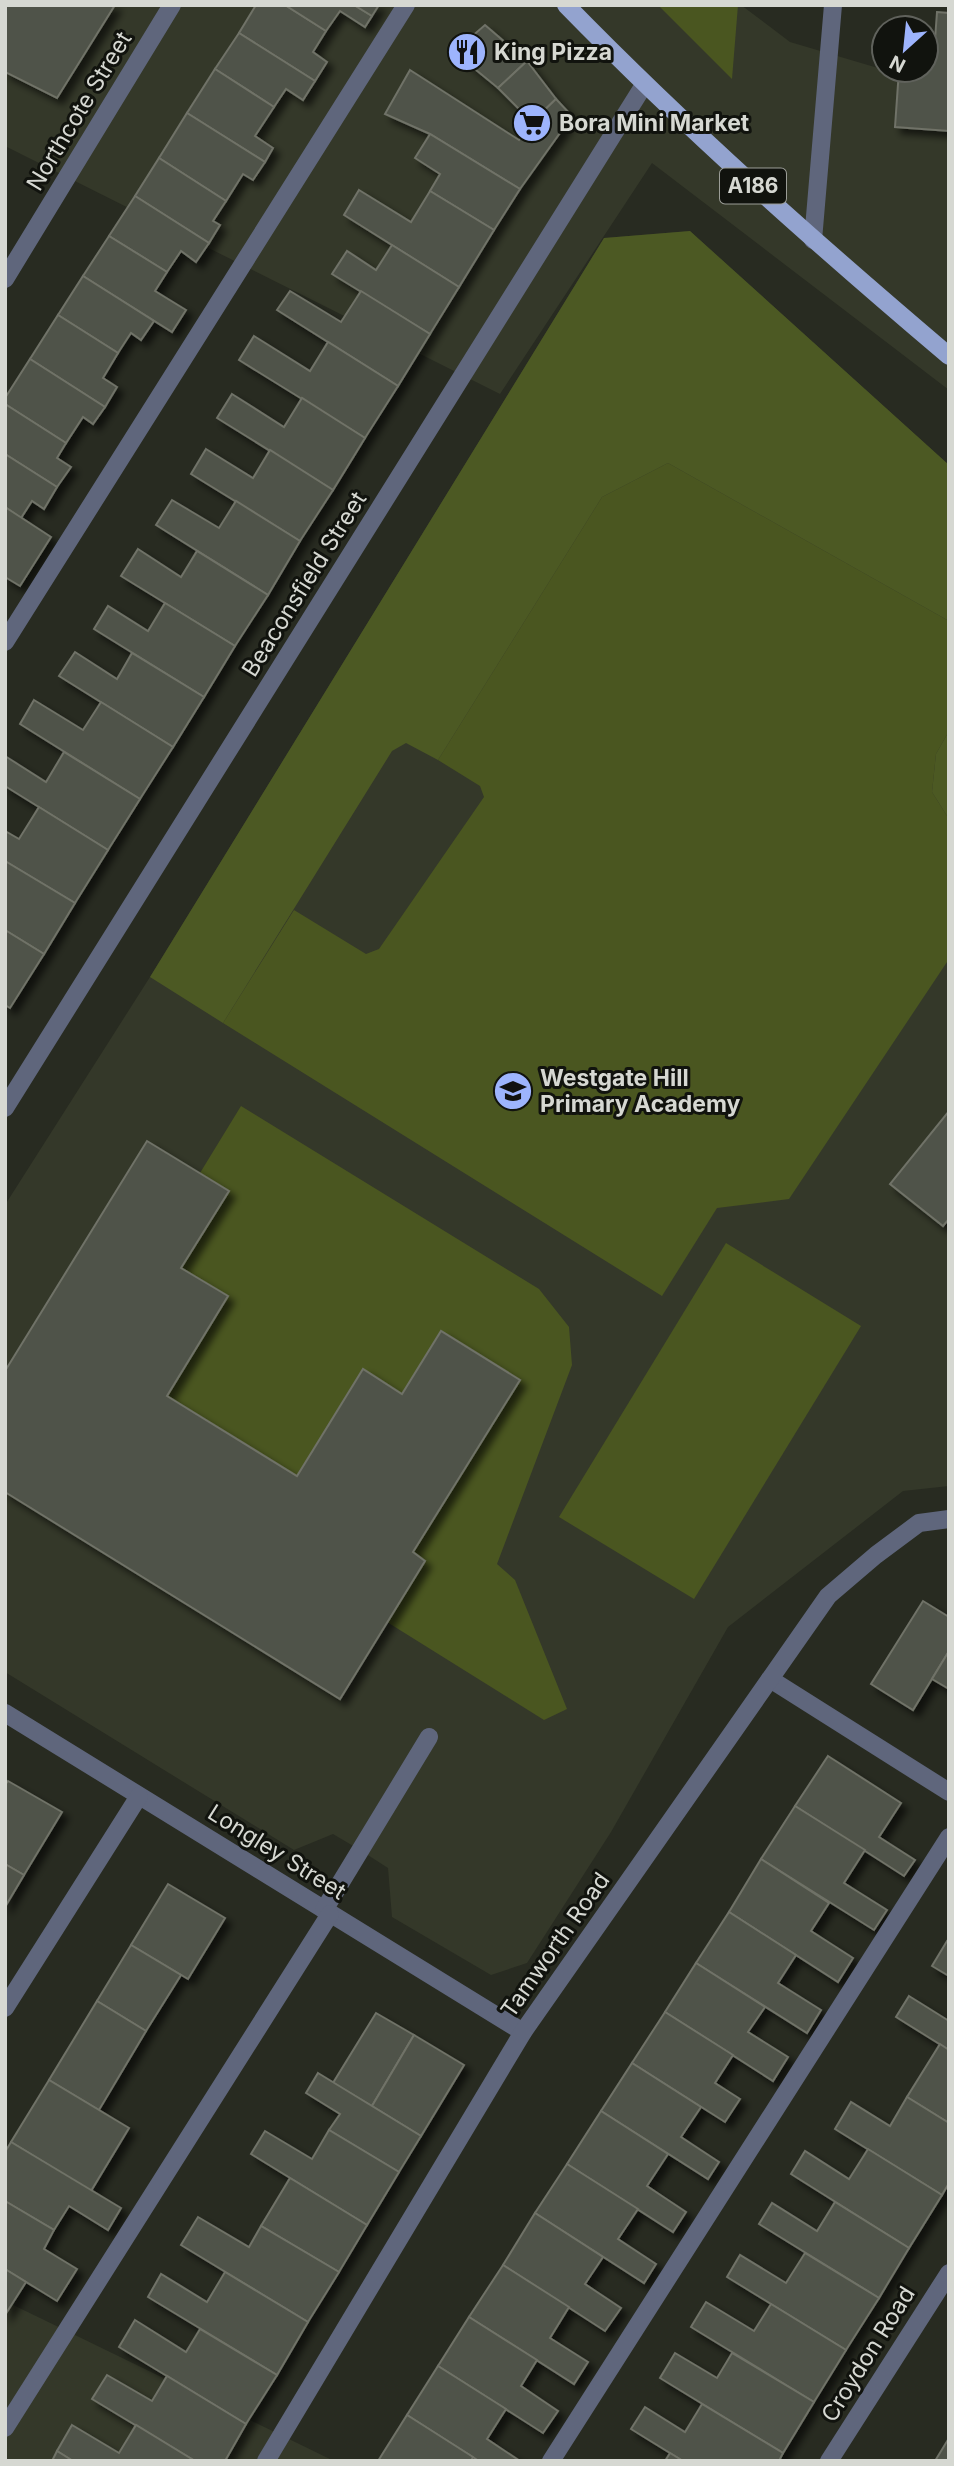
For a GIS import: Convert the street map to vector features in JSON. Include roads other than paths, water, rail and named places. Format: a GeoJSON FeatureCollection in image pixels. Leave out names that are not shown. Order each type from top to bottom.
{"type":"FeatureCollection","features":[{"type":"Feature","properties":{"kind":"main road","name":"A186"},"geometry":{"type":"LineString","coordinates":[[566,5],[644,85],[813,240],[949,356]]}},
{"type":"Feature","properties":{"kind":"street","name":"Northcote Street"},"geometry":{"type":"LineString","coordinates":[[5,279],[172,5]]}},
{"type":"Feature","properties":{"kind":"street"},"geometry":{"type":"LineString","coordinates":[[5,642],[406,5]]}},
{"type":"Feature","properties":{"kind":"street"},"geometry":{"type":"LineString","coordinates":[[813,240],[833,5]]}},
{"type":"Feature","properties":{"kind":"street","name":"Beaconsfield Street"},"geometry":{"type":"LineString","coordinates":[[5,1108],[644,85]]}},
{"type":"Feature","properties":{"kind":"street","name":"Tamworth Road"},"geometry":{"type":"LineString","coordinates":[[266,2461],[523,2032],[828,1595],[919,1523],[949,1519]]}},
{"type":"Feature","properties":{"kind":"street"},"geometry":{"type":"LineString","coordinates":[[769,1679],[949,1792]]}},
{"type":"Feature","properties":{"kind":"street","name":"Longley Street"},"geometry":{"type":"LineString","coordinates":[[5,1713],[523,2032]]}},
{"type":"Feature","properties":{"kind":"street"},"geometry":{"type":"LineString","coordinates":[[5,2428],[327,1912],[429,1737]]}},
{"type":"Feature","properties":{"kind":"street"},"geometry":{"type":"LineString","coordinates":[[5,2008],[139,1796]]}},
{"type":"Feature","properties":{"kind":"street"},"geometry":{"type":"LineString","coordinates":[[551,2461],[949,1837]]}},
{"type":"Feature","properties":{"kind":"street","name":"Croydon Road"},"geometry":{"type":"LineString","coordinates":[[829,2461],[949,2273]]}},
{"type":"Feature","properties":{"kind":"place","name":"King Pizza"},"geometry":{"type":"Point","coordinates":[467,52]}},
{"type":"Feature","properties":{"kind":"place","name":"Bora Mini Market"},"geometry":{"type":"Point","coordinates":[532,123]}},
{"type":"Feature","properties":{"kind":"place","name":"Westgate Hill Primary Academy"},"geometry":{"type":"Point","coordinates":[513,1091]}}]}
